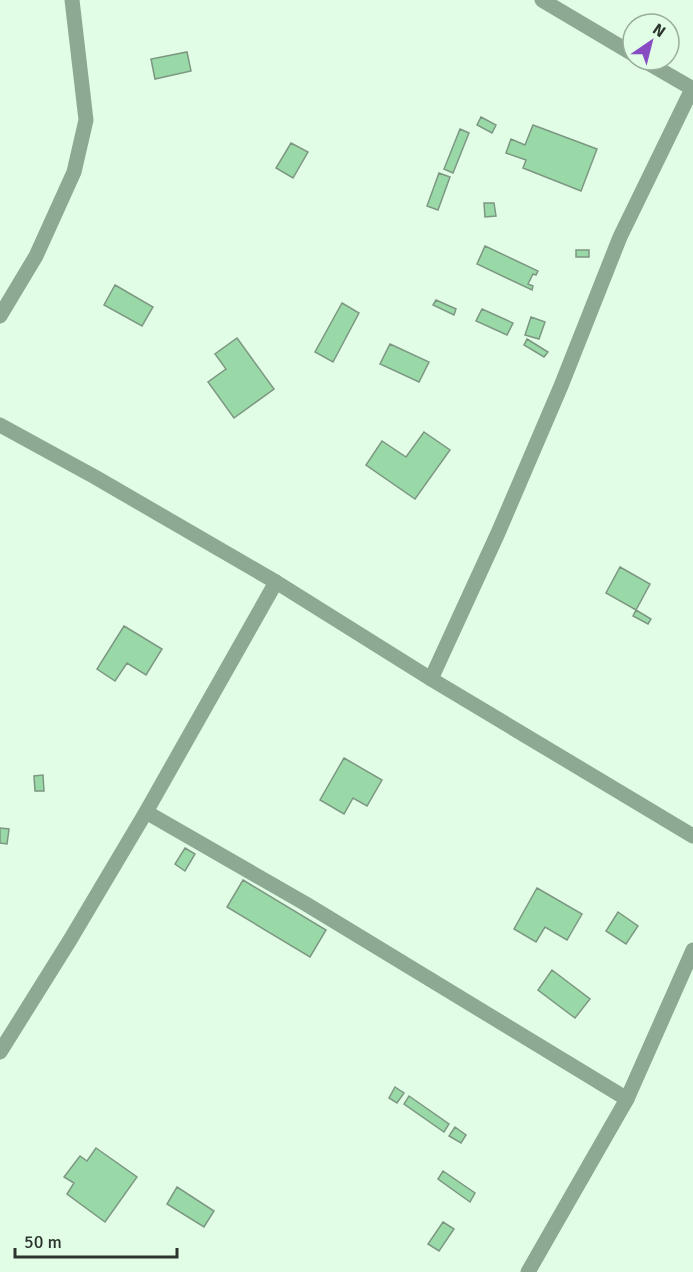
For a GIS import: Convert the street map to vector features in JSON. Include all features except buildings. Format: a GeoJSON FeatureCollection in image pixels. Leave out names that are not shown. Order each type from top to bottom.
{"type":"FeatureCollection","features":[{"type":"Feature","properties":{"kind":"street"},"geometry":{"type":"LineString","coordinates":[[0,316],[36,256],[77,162],[86,120],[72,0]]}},
{"type":"Feature","properties":{"kind":"street"},"geometry":{"type":"LineString","coordinates":[[542,0],[621,47]]}},
{"type":"Feature","properties":{"kind":"street"},"geometry":{"type":"LineString","coordinates":[[431,679],[498,533],[561,386],[620,237],[693,89],[664,72]]}},
{"type":"Feature","properties":{"kind":"street"},"geometry":{"type":"LineString","coordinates":[[0,425],[276,582],[431,679],[693,836]]}},
{"type":"Feature","properties":{"kind":"street"},"geometry":{"type":"LineString","coordinates":[[0,1052],[146,812],[276,582]]}},
{"type":"Feature","properties":{"kind":"street"},"geometry":{"type":"LineString","coordinates":[[146,812],[306,904],[627,1099]]}},
{"type":"Feature","properties":{"kind":"street"},"geometry":{"type":"LineString","coordinates":[[528,1272],[627,1099],[693,950]]}}]}
